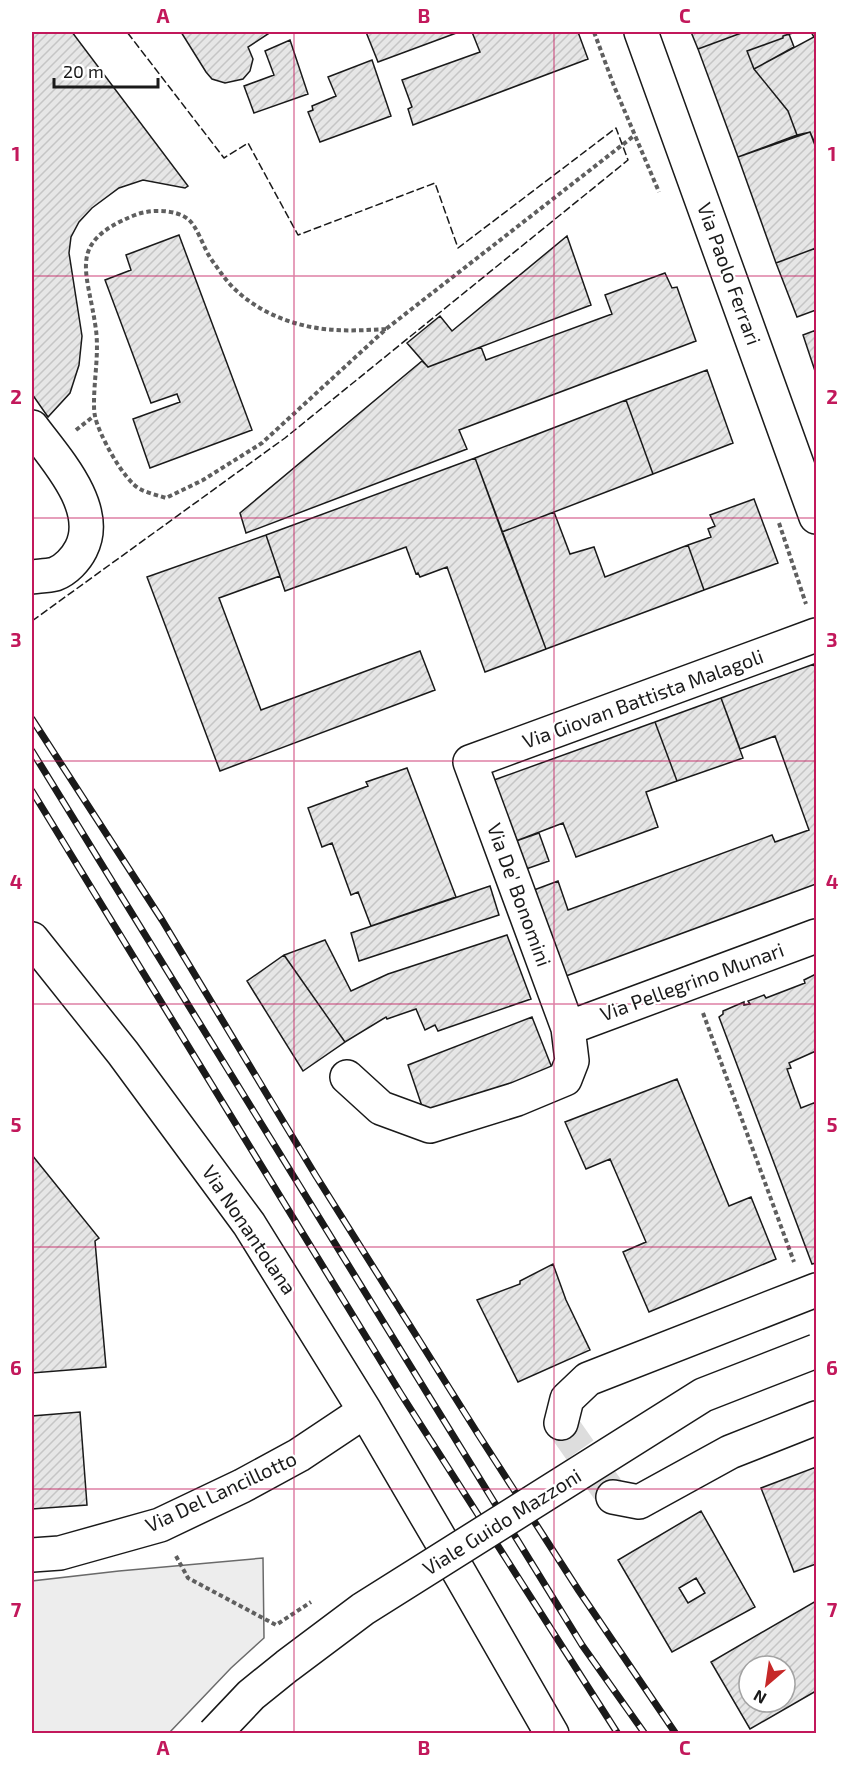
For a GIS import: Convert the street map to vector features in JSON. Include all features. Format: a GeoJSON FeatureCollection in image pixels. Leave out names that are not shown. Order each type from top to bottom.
{"type":"FeatureCollection","features":[{"type":"Feature","properties":{"kind":"street","name":"Via Paolo Ferrari"},"geometry":{"type":"LineString","coordinates":[[641,32],[816,517]]}},
{"type":"Feature","properties":{"kind":"street"},"geometry":{"type":"LineString","coordinates":[[32,427],[66,473],[85,511],[85,541],[76,559],[56,574],[32,577]]}},
{"type":"Feature","properties":{"kind":"street","name":"Via Giovan Battista Malagoli"},"geometry":{"type":"LineString","coordinates":[[470,762],[811,637]]}},
{"type":"Feature","properties":{"kind":"street","name":"Via De' Bonomini"},"geometry":{"type":"LineString","coordinates":[[347,1077],[381,1108],[430,1126],[517,1099],[565,1079],[572,1061],[568,1028],[470,762]]}},
{"type":"Feature","properties":{"kind":"street","name":"Via Pellegrino Munari"},"geometry":{"type":"LineString","coordinates":[[568,1028],[816,936]]}},
{"type":"Feature","properties":{"kind":"street","name":"Via Nonantolana"},"geometry":{"type":"LineString","coordinates":[[32,939],[123,1053],[249,1224],[365,1411],[552,1734]]}},
{"type":"Feature","properties":{"kind":"street"},"geometry":{"type":"LineString","coordinates":[[561,1424],[567,1399],[588,1379],[811,1292]]}},
{"type":"Feature","properties":{"kind":"street","name":"Viale Guido Mazzoni"},"geometry":{"type":"LineString","coordinates":[[214,1734],[251,1695],[286,1665],[363,1609],[704,1395],[816,1351]]}},
{"type":"Feature","properties":{"kind":"street","name":"Via Del Lancillotto"},"geometry":{"type":"LineString","coordinates":[[32,1555],[60,1553],[160,1525],[242,1486],[299,1455],[365,1411]]}},
{"type":"Feature","properties":{"kind":"street"},"geometry":{"type":"LineString","coordinates":[[613,1497],[639,1502],[730,1452],[816,1418]]}},
{"type":"Feature","properties":{"kind":"path"},"geometry":{"type":"LineString","coordinates":[[594,32],[614,86],[661,196]]}},
{"type":"Feature","properties":{"kind":"path"},"geometry":{"type":"LineString","coordinates":[[386,329],[335,330],[302,325],[270,313],[246,300],[208,255],[189,219],[171,212],[141,213],[105,230],[89,246],[86,259],[86,280],[96,332],[94,416],[101,436],[123,472],[138,488],[166,498],[203,480],[262,443],[386,329],[635,135]]}},
{"type":"Feature","properties":{"kind":"path"},"geometry":{"type":"LineString","coordinates":[[777,517],[807,608],[797,621],[811,637]]}},
{"type":"Feature","properties":{"kind":"path"},"geometry":{"type":"LineString","coordinates":[[691,981],[811,1292]]}},
{"type":"Feature","properties":{"kind":"path"},"geometry":{"type":"LineString","coordinates":[[160,1525],[188,1578],[276,1625]]}},
{"type":"Feature","properties":{"kind":"shaded area"},"geometry":{"type":"Polygon","coordinates":[[[263,1558],[264,1638],[231,1668],[169,1733],[32,1733],[32,1581],[263,1558]]]}},
{"type":"Feature","properties":{"kind":"building"},"geometry":{"type":"Polygon","coordinates":[[[32,32],[72,32],[188,186],[185,188],[143,180],[119,188],[92,208],[79,222],[71,237],[69,253],[82,336],[79,365],[70,393],[48,417],[32,394],[32,32]]]}},
{"type":"Feature","properties":{"kind":"building"},"geometry":{"type":"Polygon","coordinates":[[[181,32],[271,32],[248,47],[253,59],[250,71],[243,79],[225,83],[212,79],[181,32]]]}},
{"type":"Feature","properties":{"kind":"building"},"geometry":{"type":"Polygon","coordinates":[[[366,32],[459,32],[378,62],[366,32]]]}},
{"type":"Feature","properties":{"kind":"building"},"geometry":{"type":"Polygon","coordinates":[[[472,32],[578,32],[588,59],[413,125],[408,109],[412,107],[402,80],[480,52],[472,32]]]}},
{"type":"Feature","properties":{"kind":"building"},"geometry":{"type":"Polygon","coordinates":[[[691,32],[744,32],[698,49],[691,32]]]}},
{"type":"Feature","properties":{"kind":"building"},"geometry":{"type":"Polygon","coordinates":[[[744,32],[796,32],[747,51],[754,69],[788,111],[797,135],[738,157],[698,49],[744,32]]]}},
{"type":"Feature","properties":{"kind":"building"},"geometry":{"type":"Polygon","coordinates":[[[811,32],[816,32],[816,139],[814,141],[810,132],[797,135],[788,111],[754,69],[814,37],[811,32]]]}},
{"type":"Feature","properties":{"kind":"building"},"geometry":{"type":"Polygon","coordinates":[[[789,34],[794,47],[754,69],[747,51],[789,34]]]}},
{"type":"Feature","properties":{"kind":"building"},"geometry":{"type":"Polygon","coordinates":[[[290,40],[308,94],[254,113],[244,86],[274,75],[265,51],[290,40]]]}},
{"type":"Feature","properties":{"kind":"building"},"geometry":{"type":"Polygon","coordinates":[[[372,60],[391,116],[320,142],[308,112],[313,110],[312,106],[336,96],[328,77],[372,60]]]}},
{"type":"Feature","properties":{"kind":"building"},"geometry":{"type":"Polygon","coordinates":[[[810,132],[816,148],[816,248],[776,263],[738,157],[810,132]]]}},
{"type":"Feature","properties":{"kind":"building"},"geometry":{"type":"Polygon","coordinates":[[[179,235],[252,430],[150,468],[133,419],[180,402],[177,394],[151,403],[105,280],[131,270],[126,255],[179,235]]]}},
{"type":"Feature","properties":{"kind":"building"},"geometry":{"type":"Polygon","coordinates":[[[567,236],[591,305],[428,367],[407,343],[440,316],[452,331],[567,236]]]}},
{"type":"Feature","properties":{"kind":"building"},"geometry":{"type":"Polygon","coordinates":[[[816,248],[816,310],[797,317],[776,263],[816,248]]]}},
{"type":"Feature","properties":{"kind":"building"},"geometry":{"type":"Polygon","coordinates":[[[665,273],[672,288],[677,287],[696,341],[459,430],[467,449],[246,533],[240,513],[422,361],[428,367],[481,347],[486,360],[612,314],[605,295],[665,273]]]}},
{"type":"Feature","properties":{"kind":"building"},"geometry":{"type":"Polygon","coordinates":[[[816,330],[816,374],[803,335],[816,330]]]}},
{"type":"Feature","properties":{"kind":"building"},"geometry":{"type":"Polygon","coordinates":[[[707,370],[733,443],[653,474],[626,400],[707,370]]]}},
{"type":"Feature","properties":{"kind":"building"},"geometry":{"type":"Polygon","coordinates":[[[626,400],[653,474],[502,532],[475,458],[626,400]]]}},
{"type":"Feature","properties":{"kind":"building"},"geometry":{"type":"Polygon","coordinates":[[[475,458],[546,649],[485,672],[447,567],[420,577],[418,573],[416,574],[406,547],[285,591],[266,535],[475,458]]]}},
{"type":"Feature","properties":{"kind":"building"},"geometry":{"type":"Polygon","coordinates":[[[754,499],[778,563],[704,590],[688,545],[711,537],[708,529],[715,526],[710,515],[754,499]]]}},
{"type":"Feature","properties":{"kind":"building"},"geometry":{"type":"Polygon","coordinates":[[[554,512],[570,554],[594,547],[605,577],[688,545],[704,590],[546,649],[502,532],[554,512]]]}},
{"type":"Feature","properties":{"kind":"building"},"geometry":{"type":"Polygon","coordinates":[[[266,535],[280,576],[219,598],[261,710],[420,651],[435,690],[220,771],[147,577],[266,535]]]}},
{"type":"Feature","properties":{"kind":"building"},"geometry":{"type":"Polygon","coordinates":[[[814,664],[816,672],[816,884],[566,976],[534,890],[558,881],[568,910],[772,835],[775,842],[809,830],[775,736],[740,749],[721,698],[814,664]]]}},
{"type":"Feature","properties":{"kind":"building"},"geometry":{"type":"Polygon","coordinates":[[[721,698],[743,758],[677,781],[655,722],[721,698]]]}},
{"type":"Feature","properties":{"kind":"building"},"geometry":{"type":"Polygon","coordinates":[[[655,722],[677,781],[646,792],[658,827],[576,857],[563,823],[516,841],[494,780],[655,722]]]}},
{"type":"Feature","properties":{"kind":"building"},"geometry":{"type":"Polygon","coordinates":[[[407,768],[456,897],[371,926],[358,892],[351,895],[332,843],[322,847],[308,808],[368,786],[366,782],[407,768]]]}},
{"type":"Feature","properties":{"kind":"building"},"geometry":{"type":"Polygon","coordinates":[[[539,833],[549,861],[526,869],[516,841],[539,833]]]}},
{"type":"Feature","properties":{"kind":"building"},"geometry":{"type":"Polygon","coordinates":[[[490,886],[499,915],[359,961],[351,933],[490,886]]]}},
{"type":"Feature","properties":{"kind":"building"},"geometry":{"type":"Polygon","coordinates":[[[507,935],[531,999],[438,1031],[435,1025],[425,1030],[416,1009],[387,1019],[386,1017],[345,1042],[284,955],[325,940],[351,991],[388,974],[507,935]]]}},
{"type":"Feature","properties":{"kind":"building"},"geometry":{"type":"Polygon","coordinates":[[[284,955],[345,1042],[303,1071],[247,981],[284,955]]]}},
{"type":"Feature","properties":{"kind":"building"},"geometry":{"type":"Polygon","coordinates":[[[816,974],[816,1051],[789,1063],[791,1068],[787,1069],[801,1108],[816,1102],[816,1263],[812,1264],[719,1017],[723,1011],[744,1002],[744,1005],[750,1004],[748,1001],[764,995],[766,998],[805,983],[804,980],[816,974]]]}},
{"type":"Feature","properties":{"kind":"building"},"geometry":{"type":"Polygon","coordinates":[[[532,1017],[554,1073],[425,1115],[408,1065],[532,1017]]]}},
{"type":"Feature","properties":{"kind":"building"},"geometry":{"type":"Polygon","coordinates":[[[677,1079],[729,1206],[751,1197],[776,1259],[649,1312],[623,1252],[646,1242],[610,1159],[586,1169],[565,1122],[677,1079]]]}},
{"type":"Feature","properties":{"kind":"building"},"geometry":{"type":"Polygon","coordinates":[[[32,1155],[99,1238],[95,1241],[106,1367],[32,1373],[32,1155]]]}},
{"type":"Feature","properties":{"kind":"building"},"geometry":{"type":"Polygon","coordinates":[[[553,1264],[566,1300],[590,1350],[518,1382],[477,1300],[520,1284],[520,1281],[553,1264]]]}},
{"type":"Feature","properties":{"kind":"building"},"geometry":{"type":"Polygon","coordinates":[[[80,1412],[87,1505],[32,1509],[32,1416],[80,1412]]]}},
{"type":"Feature","properties":{"kind":"building"},"geometry":{"type":"Polygon","coordinates":[[[816,1467],[816,1564],[794,1572],[761,1488],[816,1467]]]}},
{"type":"Feature","properties":{"kind":"building"},"geometry":{"type":"Polygon","coordinates":[[[701,1511],[755,1607],[672,1652],[618,1560],[701,1511]],[[696,1578],[679,1588],[688,1603],[705,1593],[696,1578]]]}},
{"type":"Feature","properties":{"kind":"building"},"geometry":{"type":"Polygon","coordinates":[[[816,1601],[816,1691],[797,1702],[797,1654],[737,1654],[737,1707],[711,1662],[816,1601]]]}},
{"type":"Feature","properties":{"kind":"building"},"geometry":{"type":"Polygon","coordinates":[[[741,1714],[776,1714],[750,1729],[741,1714]]]}},
{"type":"Feature","properties":{"kind":"tunnel"},"geometry":{"type":"LineString","coordinates":[[561,1423],[613,1497]]}},
{"type":"Feature","properties":{"kind":"railway"},"geometry":{"type":"LineString","coordinates":[[32,719],[162,920],[316,1176],[478,1434],[579,1591],[676,1734]]}},
{"type":"Feature","properties":{"kind":"railway"},"geometry":{"type":"LineString","coordinates":[[32,751],[582,1645],[645,1734]]}},
{"type":"Feature","properties":{"kind":"railway"},"geometry":{"type":"LineString","coordinates":[[32,791],[401,1394],[618,1734]]}},
{"type":"Feature","properties":{"kind":"fence"},"geometry":{"type":"LineString","coordinates":[[32,621],[285,438],[628,160],[616,128],[458,248],[435,183],[298,235],[248,143],[224,158],[127,32]]}}]}
